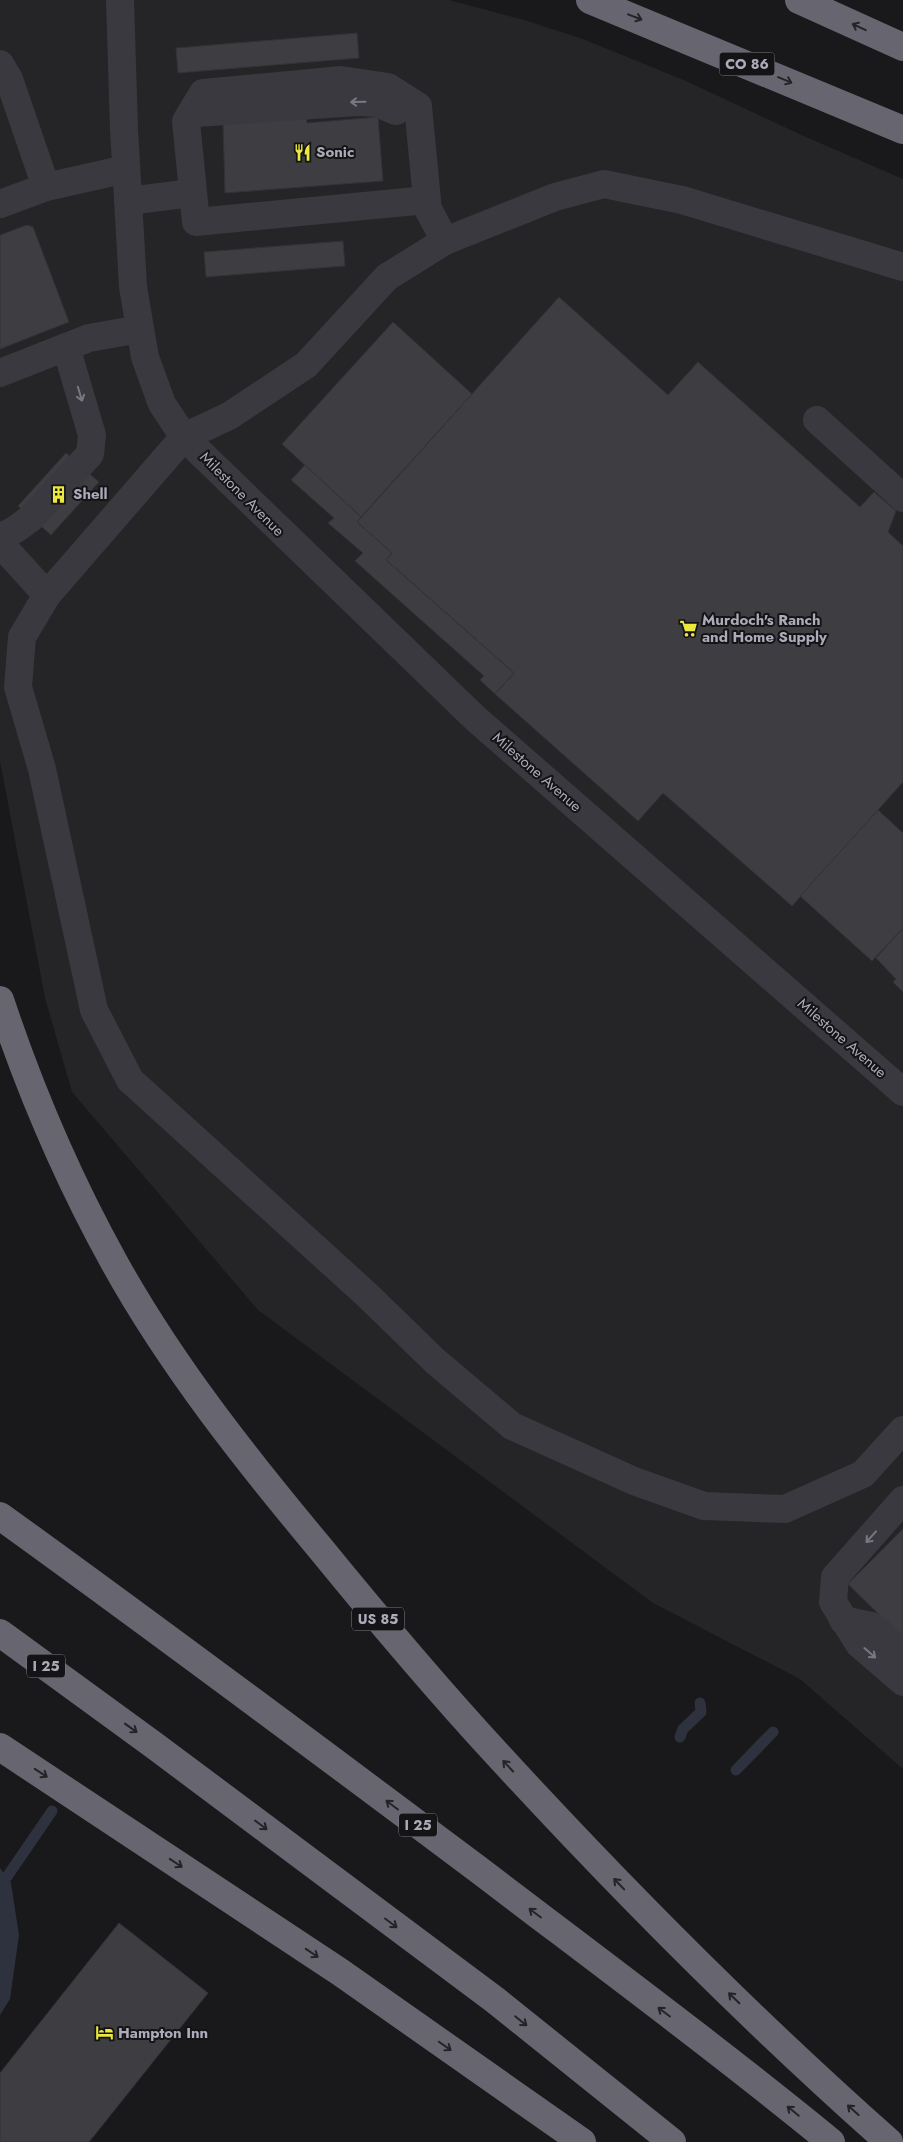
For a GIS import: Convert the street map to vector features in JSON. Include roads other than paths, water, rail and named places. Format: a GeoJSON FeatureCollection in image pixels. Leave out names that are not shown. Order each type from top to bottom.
{"type":"FeatureCollection","features":[{"type":"Feature","properties":{"kind":"highway","name":"CO 86"},"geometry":{"type":"LineString","coordinates":[[590,0],[903,130]]}},
{"type":"Feature","properties":{"kind":"highway"},"geometry":{"type":"LineString","coordinates":[[799,0],[903,48]]}},
{"type":"Feature","properties":{"kind":"highway","name":"US 85"},"geometry":{"type":"LineString","coordinates":[[0,1000],[17,1052],[58,1150],[115,1263],[177,1362],[264,1481],[420,1669],[565,1828],[696,1962],[833,2092],[889,2142]]}},
{"type":"Feature","properties":{"kind":"highway","name":"I 25"},"geometry":{"type":"LineString","coordinates":[[0,1516],[210,1668],[414,1821],[762,2086],[831,2142]]}},
{"type":"Feature","properties":{"kind":"highway","name":"I 25"},"geometry":{"type":"LineString","coordinates":[[0,1633],[155,1746],[495,2000],[672,2142]]}},
{"type":"Feature","properties":{"kind":"highway"},"geometry":{"type":"LineString","coordinates":[[0,1746],[340,1972],[582,2142]]}},
{"type":"Feature","properties":{"kind":"street","name":"Milestone Avenue"},"geometry":{"type":"LineString","coordinates":[[120,0],[126,169],[133,287],[145,356],[162,404],[184,437],[476,719],[903,1092]]}},
{"type":"Feature","properties":{"kind":"street"},"geometry":{"type":"LineString","coordinates":[[0,64],[9,79],[46,187]]}},
{"type":"Feature","properties":{"kind":"street"},"geometry":{"type":"LineString","coordinates":[[427,200],[196,222],[186,121],[202,93],[341,80],[388,87],[418,106],[427,200],[427,207],[445,241]]}},
{"type":"Feature","properties":{"kind":"street"},"geometry":{"type":"LineString","coordinates":[[0,204],[46,187],[126,169]]}},
{"type":"Feature","properties":{"kind":"street"},"geometry":{"type":"LineString","coordinates":[[903,267],[682,200],[604,184],[555,197],[445,241],[387,277],[306,365],[228,416],[184,437],[47,595],[22,637],[18,687],[42,769],[94,1010],[130,1080],[366,1294],[435,1360],[512,1426],[634,1481],[704,1506],[785,1509],[862,1474],[903,1430]]}},
{"type":"Feature","properties":{"kind":"street"},"geometry":{"type":"LineString","coordinates":[[128,201],[192,193]]}},
{"type":"Feature","properties":{"kind":"street"},"geometry":{"type":"LineString","coordinates":[[0,373],[90,338],[140,329]]}},
{"type":"Feature","properties":{"kind":"street"},"geometry":{"type":"LineString","coordinates":[[47,595],[5,549],[0,537],[16,529],[31,518],[90,454],[92,436],[66,348]]}},
{"type":"Feature","properties":{"kind":"street"},"geometry":{"type":"LineString","coordinates":[[817,420],[903,498]]}},
{"type":"Feature","properties":{"kind":"street"},"geometry":{"type":"LineString","coordinates":[[903,1500],[835,1577],[833,1602],[859,1644],[903,1682]]}},
{"type":"Feature","properties":{"kind":"street"},"geometry":{"type":"LineString","coordinates":[[843,1620],[872,1626],[903,1654]]}},
{"type":"Feature","properties":{"kind":"water"},"geometry":{"type":"Polygon","coordinates":[[[0,1868],[11,1883],[19,1935],[10,1999],[0,2015],[0,1868]]]}},
{"type":"Feature","properties":{"kind":"waterway"},"geometry":{"type":"LineString","coordinates":[[680,1737],[683,1729],[701,1712],[700,1703]]}},
{"type":"Feature","properties":{"kind":"waterway"},"geometry":{"type":"LineString","coordinates":[[736,1770],[773,1732]]}},
{"type":"Feature","properties":{"kind":"waterway"},"geometry":{"type":"LineString","coordinates":[[0,1887],[52,1811]]}},
{"type":"Feature","properties":{"kind":"place","name":"Sonic"},"geometry":{"type":"Point","coordinates":[302,152]}},
{"type":"Feature","properties":{"kind":"place","name":"Shell"},"geometry":{"type":"Point","coordinates":[59,494]}},
{"type":"Feature","properties":{"kind":"place","name":"Murdoch's Ranch and Home Supply"},"geometry":{"type":"Point","coordinates":[688,629]}},
{"type":"Feature","properties":{"kind":"place","name":"Hampton Inn"},"geometry":{"type":"Point","coordinates":[104,2033]}}]}
